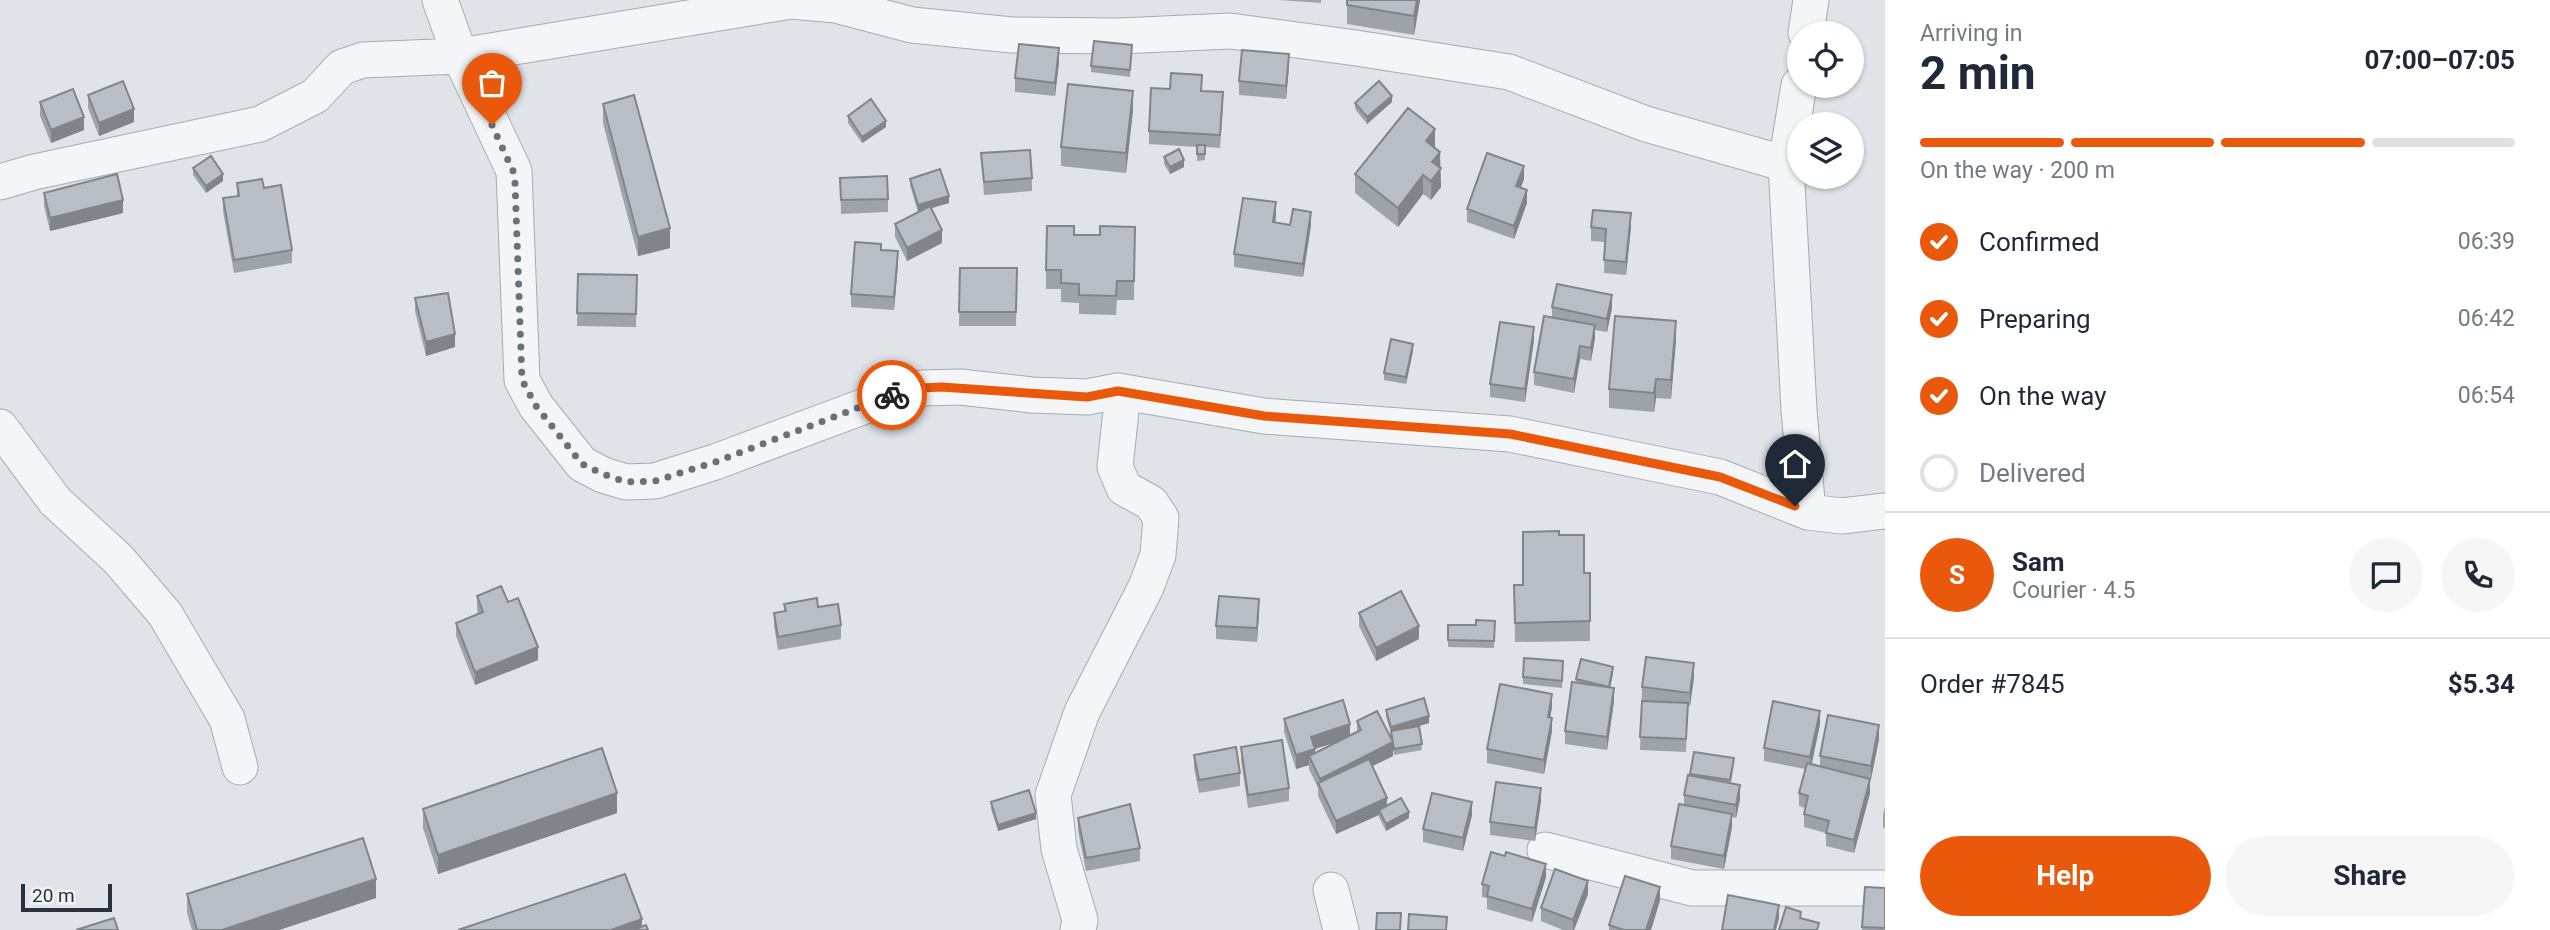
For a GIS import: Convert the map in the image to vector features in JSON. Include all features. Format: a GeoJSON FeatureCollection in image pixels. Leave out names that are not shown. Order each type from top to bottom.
{"type":"FeatureCollection","features":[{"type":"Feature","properties":{"kind":"street"},"geometry":{"type":"LineString","coordinates":[[440,0],[460,56],[513,171],[522,380],[536,406],[582,464],[603,474],[626,482],[655,481],[769,443],[897,394],[922,388],[960,387],[1032,395],[1087,397],[1118,391],[1264,416],[1510,434],[1720,477],[1808,512],[1842,516],[1885,510]]}},
{"type":"Feature","properties":{"kind":"street"},"geometry":{"type":"LineString","coordinates":[[1808,21],[1811,0]]}},
{"type":"Feature","properties":{"kind":"street"},"geometry":{"type":"LineString","coordinates":[[0,182],[46,169],[260,124],[315,96],[342,67],[363,60],[460,56],[791,1],[836,5],[912,25],[946,14],[1012,36],[1230,32],[1509,72],[1646,124],[1786,164]]}},
{"type":"Feature","properties":{"kind":"street"},"geometry":{"type":"LineString","coordinates":[[1797,98],[1786,164],[1808,512]]}},
{"type":"Feature","properties":{"kind":"street"},"geometry":{"type":"LineString","coordinates":[[1078,930],[1080,920],[1059,849],[1053,795],[1082,712],[1146,587],[1158,555],[1161,518],[1151,503],[1124,488],[1115,467],[1121,411],[1118,391]]}},
{"type":"Feature","properties":{"kind":"street"},"geometry":{"type":"LineString","coordinates":[[0,427],[55,501],[118,559],[165,614],[227,719],[240,767]]}},
{"type":"Feature","properties":{"kind":"street"},"geometry":{"type":"LineString","coordinates":[[1545,850],[1692,888],[1885,888]]}},
{"type":"Feature","properties":{"kind":"street"},"geometry":{"type":"LineString","coordinates":[[1331,890],[1340,930]]}},
{"type":"Feature","properties":{"kind":"building"},"geometry":{"type":"Polygon","coordinates":[[[1347,0],[1417,0],[1414,16],[1347,5],[1347,0]]]}},
{"type":"Feature","properties":{"kind":"building"},"geometry":{"type":"Polygon","coordinates":[[[1094,41],[1132,45],[1130,70],[1091,66],[1094,41]]]}},
{"type":"Feature","properties":{"kind":"building"},"geometry":{"type":"Polygon","coordinates":[[[1019,44],[1059,48],[1055,83],[1015,78],[1019,44]]]}},
{"type":"Feature","properties":{"kind":"building"},"geometry":{"type":"Polygon","coordinates":[[[1242,50],[1289,54],[1286,86],[1239,81],[1242,50]]]}},
{"type":"Feature","properties":{"kind":"building"},"geometry":{"type":"Polygon","coordinates":[[[1171,73],[1202,75],[1201,91],[1223,92],[1220,135],[1149,131],[1151,88],[1170,89],[1171,73]]]}},
{"type":"Feature","properties":{"kind":"building"},"geometry":{"type":"Polygon","coordinates":[[[123,81],[134,109],[99,123],[88,95],[123,81]]]}},
{"type":"Feature","properties":{"kind":"building"},"geometry":{"type":"Polygon","coordinates":[[[1379,81],[1392,96],[1367,117],[1355,103],[1379,81]]]}},
{"type":"Feature","properties":{"kind":"building"},"geometry":{"type":"Polygon","coordinates":[[[1068,84],[1133,91],[1126,153],[1061,147],[1068,84]]]}},
{"type":"Feature","properties":{"kind":"building"},"geometry":{"type":"Polygon","coordinates":[[[73,89],[84,117],[51,130],[40,102],[73,89]]]}},
{"type":"Feature","properties":{"kind":"building"},"geometry":{"type":"Polygon","coordinates":[[[634,95],[670,228],[638,237],[603,104],[634,95]]]}},
{"type":"Feature","properties":{"kind":"building"},"geometry":{"type":"Polygon","coordinates":[[[871,99],[886,121],[862,137],[848,116],[871,99]]]}},
{"type":"Feature","properties":{"kind":"building"},"geometry":{"type":"Polygon","coordinates":[[[1408,108],[1435,129],[1426,141],[1440,152],[1432,162],[1441,168],[1431,181],[1423,175],[1398,208],[1355,174],[1408,108]]]}},
{"type":"Feature","properties":{"kind":"building"},"geometry":{"type":"Polygon","coordinates":[[[1197,145],[1205,145],[1205,154],[1197,154],[1197,145]]]}},
{"type":"Feature","properties":{"kind":"building"},"geometry":{"type":"Polygon","coordinates":[[[1179,149],[1184,160],[1170,167],[1164,157],[1179,149]]]}},
{"type":"Feature","properties":{"kind":"building"},"geometry":{"type":"Polygon","coordinates":[[[1030,150],[1032,178],[984,182],[981,153],[1030,150]]]}},
{"type":"Feature","properties":{"kind":"building"},"geometry":{"type":"Polygon","coordinates":[[[1487,153],[1524,166],[1516,186],[1527,190],[1514,226],[1467,209],[1487,153]]]}},
{"type":"Feature","properties":{"kind":"building"},"geometry":{"type":"Polygon","coordinates":[[[211,156],[223,174],[206,186],[193,168],[211,156]]]}},
{"type":"Feature","properties":{"kind":"building"},"geometry":{"type":"Polygon","coordinates":[[[940,169],[949,196],[918,205],[910,179],[940,169]]]}},
{"type":"Feature","properties":{"kind":"building"},"geometry":{"type":"Polygon","coordinates":[[[117,174],[123,200],[50,218],[44,193],[117,174]]]}},
{"type":"Feature","properties":{"kind":"building"},"geometry":{"type":"Polygon","coordinates":[[[887,176],[888,199],[841,200],[840,178],[887,176]]]}},
{"type":"Feature","properties":{"kind":"building"},"geometry":{"type":"Polygon","coordinates":[[[262,179],[264,188],[281,185],[292,250],[234,260],[223,198],[239,196],[237,183],[262,179]]]}},
{"type":"Feature","properties":{"kind":"building"},"geometry":{"type":"Polygon","coordinates":[[[1243,198],[1276,202],[1273,222],[1290,225],[1293,209],[1311,212],[1303,264],[1234,254],[1243,198]]]}},
{"type":"Feature","properties":{"kind":"building"},"geometry":{"type":"Polygon","coordinates":[[[930,206],[942,230],[907,248],[895,224],[930,206]]]}},
{"type":"Feature","properties":{"kind":"building"},"geometry":{"type":"Polygon","coordinates":[[[1593,210],[1631,213],[1626,262],[1604,260],[1606,229],[1591,227],[1593,210]]]}},
{"type":"Feature","properties":{"kind":"building"},"geometry":{"type":"Polygon","coordinates":[[[1047,226],[1074,226],[1074,235],[1100,235],[1100,226],[1135,227],[1134,281],[1117,281],[1116,296],[1079,295],[1079,284],[1061,283],[1061,270],[1046,270],[1047,226]]]}},
{"type":"Feature","properties":{"kind":"building"},"geometry":{"type":"Polygon","coordinates":[[[855,242],[881,244],[881,250],[898,251],[894,297],[851,294],[855,242]]]}},
{"type":"Feature","properties":{"kind":"building"},"geometry":{"type":"Polygon","coordinates":[[[960,268],[1017,268],[1016,312],[959,312],[960,268]]]}},
{"type":"Feature","properties":{"kind":"building"},"geometry":{"type":"Polygon","coordinates":[[[578,274],[637,275],[636,314],[577,313],[578,274]]]}},
{"type":"Feature","properties":{"kind":"building"},"geometry":{"type":"Polygon","coordinates":[[[1557,284],[1612,295],[1607,319],[1552,307],[1557,284]]]}},
{"type":"Feature","properties":{"kind":"building"},"geometry":{"type":"Polygon","coordinates":[[[448,293],[455,334],[426,342],[415,298],[448,293]]]}},
{"type":"Feature","properties":{"kind":"building"},"geometry":{"type":"Polygon","coordinates":[[[1544,316],[1595,325],[1591,348],[1580,346],[1574,379],[1534,372],[1544,316]]]}},
{"type":"Feature","properties":{"kind":"building"},"geometry":{"type":"Polygon","coordinates":[[[1615,316],[1676,321],[1671,380],[1656,379],[1654,393],[1609,389],[1615,316]]]}},
{"type":"Feature","properties":{"kind":"building"},"geometry":{"type":"Polygon","coordinates":[[[1500,322],[1534,327],[1525,389],[1490,384],[1500,322]]]}},
{"type":"Feature","properties":{"kind":"building"},"geometry":{"type":"Polygon","coordinates":[[[1391,339],[1413,344],[1406,377],[1384,373],[1391,339]]]}},
{"type":"Feature","properties":{"kind":"building"},"geometry":{"type":"Polygon","coordinates":[[[1559,531],[1559,535],[1584,535],[1584,573],[1590,573],[1590,621],[1515,623],[1514,585],[1523,585],[1523,532],[1559,531]]]}},
{"type":"Feature","properties":{"kind":"building"},"geometry":{"type":"Polygon","coordinates":[[[501,586],[508,602],[518,598],[538,647],[475,672],[456,623],[483,612],[477,596],[501,586]]]}},
{"type":"Feature","properties":{"kind":"building"},"geometry":{"type":"Polygon","coordinates":[[[1401,591],[1419,626],[1376,648],[1359,613],[1401,591]]]}},
{"type":"Feature","properties":{"kind":"building"},"geometry":{"type":"Polygon","coordinates":[[[1219,596],[1259,599],[1257,628],[1216,626],[1219,596]]]}},
{"type":"Feature","properties":{"kind":"building"},"geometry":{"type":"Polygon","coordinates":[[[817,598],[818,607],[838,604],[841,625],[778,637],[774,613],[786,611],[784,604],[817,598]]]}},
{"type":"Feature","properties":{"kind":"building"},"geometry":{"type":"Polygon","coordinates":[[[1476,620],[1495,621],[1494,641],[1448,640],[1448,625],[1476,625],[1476,620]]]}},
{"type":"Feature","properties":{"kind":"building"},"geometry":{"type":"Polygon","coordinates":[[[1646,657],[1694,663],[1690,693],[1642,687],[1646,657]]]}},
{"type":"Feature","properties":{"kind":"building"},"geometry":{"type":"Polygon","coordinates":[[[1524,658],[1563,661],[1562,681],[1523,677],[1524,658]]]}},
{"type":"Feature","properties":{"kind":"building"},"geometry":{"type":"Polygon","coordinates":[[[1581,659],[1613,667],[1609,687],[1576,679],[1581,659]]]}},
{"type":"Feature","properties":{"kind":"building"},"geometry":{"type":"Polygon","coordinates":[[[1572,682],[1614,688],[1607,737],[1565,731],[1572,682]]]}},
{"type":"Feature","properties":{"kind":"building"},"geometry":{"type":"Polygon","coordinates":[[[1500,684],[1552,694],[1548,717],[1552,718],[1544,760],[1487,749],[1500,684]]]}},
{"type":"Feature","properties":{"kind":"building"},"geometry":{"type":"Polygon","coordinates":[[[1424,698],[1429,716],[1391,727],[1386,710],[1424,698]]]}},
{"type":"Feature","properties":{"kind":"building"},"geometry":{"type":"Polygon","coordinates":[[[1343,700],[1350,724],[1311,737],[1315,749],[1296,755],[1284,719],[1343,700]]]}},
{"type":"Feature","properties":{"kind":"building"},"geometry":{"type":"Polygon","coordinates":[[[1642,701],[1688,703],[1686,739],[1640,737],[1642,701]]]}},
{"type":"Feature","properties":{"kind":"building"},"geometry":{"type":"Polygon","coordinates":[[[1773,701],[1820,711],[1810,757],[1764,748],[1773,701]]]}},
{"type":"Feature","properties":{"kind":"building"},"geometry":{"type":"Polygon","coordinates":[[[1377,711],[1393,742],[1320,779],[1309,756],[1361,730],[1357,721],[1377,711]]]}},
{"type":"Feature","properties":{"kind":"building"},"geometry":{"type":"Polygon","coordinates":[[[1828,715],[1879,725],[1871,766],[1820,756],[1828,715]]]}},
{"type":"Feature","properties":{"kind":"building"},"geometry":{"type":"Polygon","coordinates":[[[1419,726],[1422,744],[1394,749],[1391,731],[1419,726]]]}},
{"type":"Feature","properties":{"kind":"building"},"geometry":{"type":"Polygon","coordinates":[[[1282,740],[1289,788],[1248,795],[1241,747],[1282,740]]]}},
{"type":"Feature","properties":{"kind":"building"},"geometry":{"type":"Polygon","coordinates":[[[1236,747],[1240,773],[1199,780],[1194,755],[1236,747]]]}},
{"type":"Feature","properties":{"kind":"building"},"geometry":{"type":"Polygon","coordinates":[[[602,748],[617,793],[438,855],[423,809],[602,748]]]}},
{"type":"Feature","properties":{"kind":"building"},"geometry":{"type":"Polygon","coordinates":[[[1694,752],[1734,758],[1730,780],[1690,774],[1694,752]]]}},
{"type":"Feature","properties":{"kind":"building"},"geometry":{"type":"Polygon","coordinates":[[[1369,759],[1387,798],[1336,821],[1318,783],[1369,759]]]}},
{"type":"Feature","properties":{"kind":"building"},"geometry":{"type":"Polygon","coordinates":[[[1807,763],[1870,779],[1854,840],[1826,833],[1829,821],[1804,814],[1808,796],[1799,793],[1807,763]]]}},
{"type":"Feature","properties":{"kind":"building"},"geometry":{"type":"Polygon","coordinates":[[[1688,775],[1740,785],[1736,805],[1684,795],[1688,775]]]}},
{"type":"Feature","properties":{"kind":"building"},"geometry":{"type":"Polygon","coordinates":[[[1496,782],[1541,788],[1535,828],[1490,822],[1496,782]]]}},
{"type":"Feature","properties":{"kind":"building"},"geometry":{"type":"Polygon","coordinates":[[[1029,790],[1036,813],[998,825],[991,802],[1029,790]]]}},
{"type":"Feature","properties":{"kind":"building"},"geometry":{"type":"Polygon","coordinates":[[[1432,793],[1472,802],[1463,838],[1423,829],[1432,793]]]}},
{"type":"Feature","properties":{"kind":"building"},"geometry":{"type":"Polygon","coordinates":[[[1401,798],[1409,812],[1386,824],[1379,810],[1401,798]]]}},
{"type":"Feature","properties":{"kind":"building"},"geometry":{"type":"Polygon","coordinates":[[[1130,804],[1140,848],[1086,858],[1078,818],[1130,804]]]}},
{"type":"Feature","properties":{"kind":"building"},"geometry":{"type":"Polygon","coordinates":[[[1679,804],[1732,814],[1724,856],[1671,846],[1679,804]]]}},
{"type":"Feature","properties":{"kind":"building"},"geometry":{"type":"Polygon","coordinates":[[[363,838],[376,879],[222,930],[197,930],[187,894],[363,838]]]}},
{"type":"Feature","properties":{"kind":"building"},"geometry":{"type":"Polygon","coordinates":[[[1491,852],[1505,856],[1506,852],[1546,864],[1532,909],[1487,896],[1489,886],[1482,884],[1491,852]]]}},
{"type":"Feature","properties":{"kind":"building"},"geometry":{"type":"Polygon","coordinates":[[[1555,869],[1588,881],[1573,920],[1541,908],[1555,869]]]}},
{"type":"Feature","properties":{"kind":"building"},"geometry":{"type":"Polygon","coordinates":[[[625,874],[642,919],[611,930],[458,930],[625,874]]]}},
{"type":"Feature","properties":{"kind":"building"},"geometry":{"type":"Polygon","coordinates":[[[1625,876],[1660,887],[1646,930],[1624,930],[1609,925],[1625,876]]]}},
{"type":"Feature","properties":{"kind":"building"},"geometry":{"type":"Polygon","coordinates":[[[1865,887],[1885,888],[1885,928],[1862,927],[1865,887]]]}},
{"type":"Feature","properties":{"kind":"building"},"geometry":{"type":"Polygon","coordinates":[[[1728,895],[1779,905],[1774,930],[1722,930],[1728,895]]]}},
{"type":"Feature","properties":{"kind":"building"},"geometry":{"type":"Polygon","coordinates":[[[1786,907],[1801,912],[1800,918],[1819,923],[1817,930],[1779,930],[1786,907]]]}},
{"type":"Feature","properties":{"kind":"building"},"geometry":{"type":"Polygon","coordinates":[[[1377,913],[1401,913],[1400,930],[1376,930],[1377,913]]]}},
{"type":"Feature","properties":{"kind":"building"},"geometry":{"type":"Polygon","coordinates":[[[1409,914],[1447,917],[1446,930],[1408,930],[1409,914]]]}},
{"type":"Feature","properties":{"kind":"building"},"geometry":{"type":"Polygon","coordinates":[[[114,918],[118,930],[76,930],[114,918]]]}},
{"type":"Feature","properties":{"kind":"building"},"geometry":{"type":"Polygon","coordinates":[[[646,925],[648,930],[633,930],[646,925]]]}},
{"type":"Feature","properties":{"kind":"way so far"},"geometry":{"type":"LineString","coordinates":[[492,125],[513,171],[515,183],[522,380],[536,406],[582,464],[626,482],[655,481],[769,443],[892,395]]}},
{"type":"Feature","properties":{"kind":"route"},"geometry":{"type":"LineString","coordinates":[[892,395],[941,387],[1087,397],[1118,391],[1264,416],[1510,434],[1720,477],[1795,506]]}}]}
